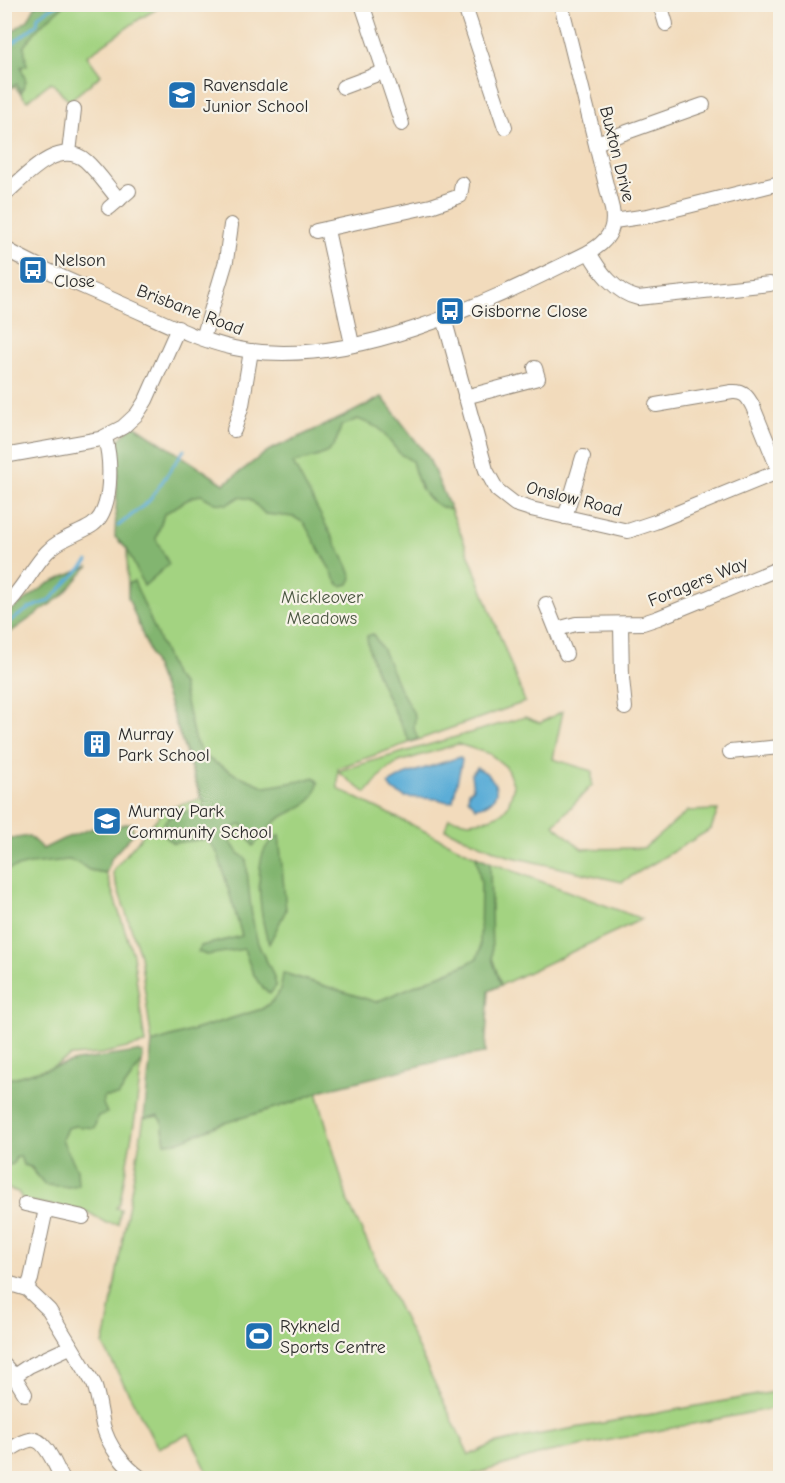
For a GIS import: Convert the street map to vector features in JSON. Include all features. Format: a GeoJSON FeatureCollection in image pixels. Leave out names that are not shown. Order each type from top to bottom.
{"type":"FeatureCollection","features":[{"type":"Feature","properties":{"kind":"street"},"geometry":{"type":"LineString","coordinates":[[362,4],[383,72],[399,98],[402,124]]}},
{"type":"Feature","properties":{"kind":"street"},"geometry":{"type":"LineString","coordinates":[[464,4],[498,89],[505,127]]}},
{"type":"Feature","properties":{"kind":"street","name":"Buxton Drive"},"geometry":{"type":"LineString","coordinates":[[444,318],[491,299],[589,252],[604,242],[612,231],[614,221],[561,4]]}},
{"type":"Feature","properties":{"kind":"street"},"geometry":{"type":"LineString","coordinates":[[660,4],[666,24]]}},
{"type":"Feature","properties":{"kind":"street"},"geometry":{"type":"LineString","coordinates":[[343,87],[383,72]]}},
{"type":"Feature","properties":{"kind":"street"},"geometry":{"type":"LineString","coordinates":[[596,143],[697,111]]}},
{"type":"Feature","properties":{"kind":"street"},"geometry":{"type":"LineString","coordinates":[[69,153],[77,116]]}},
{"type":"Feature","properties":{"kind":"street"},"geometry":{"type":"LineString","coordinates":[[4,195],[50,157],[69,153],[85,160],[119,200]]}},
{"type":"Feature","properties":{"kind":"street"},"geometry":{"type":"LineString","coordinates":[[614,221],[767,193],[780,183]]}},
{"type":"Feature","properties":{"kind":"street"},"geometry":{"type":"LineString","coordinates":[[352,344],[322,231],[431,206],[460,196],[462,184]]}},
{"type":"Feature","properties":{"kind":"street"},"geometry":{"type":"LineString","coordinates":[[203,338],[226,261],[226,230]]}},
{"type":"Feature","properties":{"kind":"street","name":"Brisbane Road"},"geometry":{"type":"LineString","coordinates":[[4,248],[34,265],[177,328],[224,345],[251,351],[297,354],[398,333],[444,318]]}},
{"type":"Feature","properties":{"kind":"street"},"geometry":{"type":"LineString","coordinates":[[589,252],[615,285],[625,293],[638,298],[770,284]]}},
{"type":"Feature","properties":{"kind":"street","name":"Onslow Road"},"geometry":{"type":"LineString","coordinates":[[444,318],[486,470],[497,490],[507,500],[523,507],[613,529],[634,530],[780,471]]}},
{"type":"Feature","properties":{"kind":"street"},"geometry":{"type":"LineString","coordinates":[[4,456],[105,438],[123,427],[142,407],[177,328]]}},
{"type":"Feature","properties":{"kind":"street"},"geometry":{"type":"LineString","coordinates":[[234,430],[245,417],[251,351]]}},
{"type":"Feature","properties":{"kind":"street"},"geometry":{"type":"LineString","coordinates":[[465,397],[538,378],[535,368]]}},
{"type":"Feature","properties":{"kind":"street"},"geometry":{"type":"LineString","coordinates":[[665,407],[732,392],[742,393],[750,400],[780,471]]}},
{"type":"Feature","properties":{"kind":"street"},"geometry":{"type":"LineString","coordinates":[[4,607],[18,593],[51,548],[65,538],[92,525],[101,514],[108,492],[109,460],[105,438]]}},
{"type":"Feature","properties":{"kind":"street"},"geometry":{"type":"LineString","coordinates":[[565,517],[584,464]]}},
{"type":"Feature","properties":{"kind":"street","name":"Foragers Way"},"geometry":{"type":"LineString","coordinates":[[557,629],[576,624],[643,623],[780,568]]}},
{"type":"Feature","properties":{"kind":"street"},"geometry":{"type":"LineString","coordinates":[[546,604],[566,654]]}},
{"type":"Feature","properties":{"kind":"street"},"geometry":{"type":"LineString","coordinates":[[621,625],[625,708]]}},
{"type":"Feature","properties":{"kind":"street"},"geometry":{"type":"LineString","coordinates":[[730,752],[780,747]]}},
{"type":"Feature","properties":{"kind":"street"},"geometry":{"type":"LineString","coordinates":[[25,1204],[83,1217]]}},
{"type":"Feature","properties":{"kind":"street"},"geometry":{"type":"LineString","coordinates":[[27,1289],[46,1209]]}},
{"type":"Feature","properties":{"kind":"street"},"geometry":{"type":"LineString","coordinates":[[4,1282],[27,1289],[50,1310],[96,1390],[103,1424],[113,1448],[131,1471],[141,1479]]}},
{"type":"Feature","properties":{"kind":"street"},"geometry":{"type":"LineString","coordinates":[[15,1376],[29,1366],[70,1347]]}},
{"type":"Feature","properties":{"kind":"street"},"geometry":{"type":"LineString","coordinates":[[4,1365],[15,1376],[25,1394]]}},
{"type":"Feature","properties":{"kind":"street"},"geometry":{"type":"LineString","coordinates":[[4,1453],[30,1440],[36,1440],[44,1444],[62,1479]]}},
{"type":"Feature","properties":{"kind":"green space"},"geometry":{"type":"Polygon","coordinates":[[[36,5],[164,5],[141,18],[87,56],[101,75],[69,101],[51,82],[27,101],[14,86],[5,91],[4,37],[28,20],[36,5]]]}},
{"type":"Feature","properties":{"kind":"green space"},"geometry":{"type":"Polygon","coordinates":[[[36,5],[64,5],[40,26],[24,46],[27,65],[21,67],[26,81],[21,93],[17,84],[5,91],[5,37],[28,20],[36,5]]]}},
{"type":"Feature","properties":{"kind":"green space","name":"Mickleover Meadows"},"geometry":{"type":"Polygon","coordinates":[[[382,397],[428,457],[463,539],[525,702],[338,768],[338,771],[525,717],[540,723],[563,711],[553,759],[592,771],[592,785],[554,825],[582,849],[644,848],[688,811],[718,810],[711,829],[622,882],[508,856],[445,829],[449,818],[469,822],[485,820],[502,813],[508,806],[514,786],[506,767],[490,754],[458,744],[399,762],[383,773],[366,793],[338,772],[338,789],[484,860],[642,919],[501,985],[492,958],[467,964],[376,1002],[284,973],[278,994],[262,1009],[152,1043],[140,955],[113,874],[114,869],[165,809],[201,799],[166,695],[128,597],[127,549],[115,537],[183,457],[224,484],[268,451],[382,397]]]}},
{"type":"Feature","properties":{"kind":"green space"},"geometry":{"type":"Polygon","coordinates":[[[382,397],[428,457],[451,510],[435,503],[424,493],[412,461],[400,454],[379,428],[358,419],[341,426],[334,444],[325,454],[293,463],[347,565],[352,578],[349,584],[341,586],[337,582],[304,523],[294,517],[265,514],[250,499],[239,497],[228,504],[215,503],[201,495],[192,497],[164,514],[156,539],[169,564],[144,586],[127,549],[115,537],[119,439],[134,425],[224,484],[268,451],[382,397]]]}},
{"type":"Feature","properties":{"kind":"green space"},"geometry":{"type":"Polygon","coordinates":[[[89,566],[62,596],[5,636],[5,615],[48,584],[89,566]]]}},
{"type":"Feature","properties":{"kind":"green space"},"geometry":{"type":"Polygon","coordinates":[[[134,581],[175,677],[182,684],[194,738],[202,754],[235,774],[266,787],[314,777],[318,782],[313,798],[308,803],[275,822],[253,846],[242,824],[234,828],[227,837],[238,853],[246,859],[255,933],[276,986],[270,994],[257,980],[244,949],[207,955],[198,952],[201,946],[242,936],[218,854],[207,839],[173,843],[166,837],[163,824],[169,817],[205,806],[128,597],[128,584],[134,581]]]}},
{"type":"Feature","properties":{"kind":"green space"},"geometry":{"type":"Polygon","coordinates":[[[373,634],[415,716],[414,729],[418,739],[410,742],[384,690],[369,648],[367,636],[373,634]]]}},
{"type":"Feature","properties":{"kind":"green space"},"geometry":{"type":"Polygon","coordinates":[[[132,823],[133,834],[112,857],[106,873],[89,870],[69,860],[30,864],[5,870],[5,840],[29,836],[43,849],[101,825],[106,828],[132,823]]]}},
{"type":"Feature","properties":{"kind":"green space"},"geometry":{"type":"Polygon","coordinates":[[[279,835],[286,910],[269,944],[261,910],[260,869],[265,849],[279,835]]]}},
{"type":"Feature","properties":{"kind":"green space"},"geometry":{"type":"Polygon","coordinates":[[[5,852],[69,860],[89,870],[106,873],[133,955],[145,1044],[101,1054],[71,1056],[52,1067],[5,1080],[5,852]]]}},
{"type":"Feature","properties":{"kind":"green space"},"geometry":{"type":"Polygon","coordinates":[[[476,856],[490,862],[492,958],[501,985],[489,991],[485,1053],[451,1058],[323,1090],[295,1102],[221,1124],[177,1142],[165,1143],[162,1120],[158,1116],[144,1118],[152,1043],[262,1009],[278,994],[283,973],[376,1002],[467,964],[477,958],[480,950],[481,883],[476,856]]]}},
{"type":"Feature","properties":{"kind":"green space"},"geometry":{"type":"Polygon","coordinates":[[[143,1053],[142,1062],[118,1096],[104,1097],[103,1104],[107,1113],[98,1116],[94,1128],[75,1126],[67,1128],[62,1140],[77,1169],[78,1185],[69,1187],[45,1185],[31,1167],[23,1165],[20,1156],[16,1157],[13,1164],[5,1166],[5,1080],[76,1061],[143,1053]]]}},
{"type":"Feature","properties":{"kind":"green space"},"geometry":{"type":"Polygon","coordinates":[[[142,1062],[135,1118],[120,1202],[116,1208],[121,1209],[118,1224],[106,1223],[88,1212],[23,1200],[18,1192],[5,1188],[4,1165],[20,1156],[45,1184],[68,1153],[62,1140],[67,1127],[94,1127],[104,1097],[118,1096],[142,1062]]]}},
{"type":"Feature","properties":{"kind":"green space","name":"Rykneld Sports Centre"},"geometry":{"type":"Polygon","coordinates":[[[317,1092],[348,1202],[469,1455],[494,1444],[520,1438],[780,1391],[780,1407],[544,1453],[461,1478],[218,1478],[216,1474],[210,1477],[189,1434],[158,1448],[103,1345],[144,1118],[158,1116],[162,1120],[165,1143],[173,1142],[317,1092]]]}},
{"type":"Feature","properties":{"kind":"water"},"geometry":{"type":"Polygon","coordinates":[[[460,757],[462,760],[453,801],[405,797],[392,790],[388,784],[404,775],[460,757]]]}},
{"type":"Feature","properties":{"kind":"water"},"geometry":{"type":"Polygon","coordinates":[[[477,768],[491,778],[496,790],[491,801],[476,807],[468,798],[469,791],[473,789],[471,774],[477,768]]]}},
{"type":"Feature","properties":{"kind":"waterway"},"geometry":{"type":"LineString","coordinates":[[4,57],[13,43],[37,24],[38,16],[58,4]]}},
{"type":"Feature","properties":{"kind":"waterway"},"geometry":{"type":"LineString","coordinates":[[118,526],[149,501],[184,450]]}},
{"type":"Feature","properties":{"kind":"waterway"},"geometry":{"type":"LineString","coordinates":[[4,625],[30,608],[49,601],[88,561]]}},
{"type":"Feature","properties":{"kind":"place","name":"Ravensdale Junior School"},"geometry":{"type":"Point","coordinates":[182,95]}},
{"type":"Feature","properties":{"kind":"place","name":"Nelson Close"},"geometry":{"type":"Point","coordinates":[33,270]}},
{"type":"Feature","properties":{"kind":"place","name":"Gisborne Close"},"geometry":{"type":"Point","coordinates":[450,311]}},
{"type":"Feature","properties":{"kind":"place","name":"Murray Park School"},"geometry":{"type":"Point","coordinates":[97,744]}},
{"type":"Feature","properties":{"kind":"place","name":"Murray Park Community School"},"geometry":{"type":"Point","coordinates":[107,821]}},
{"type":"Feature","properties":{"kind":"place","name":"Rykneld Sports Centre"},"geometry":{"type":"Point","coordinates":[259,1336]}}]}
